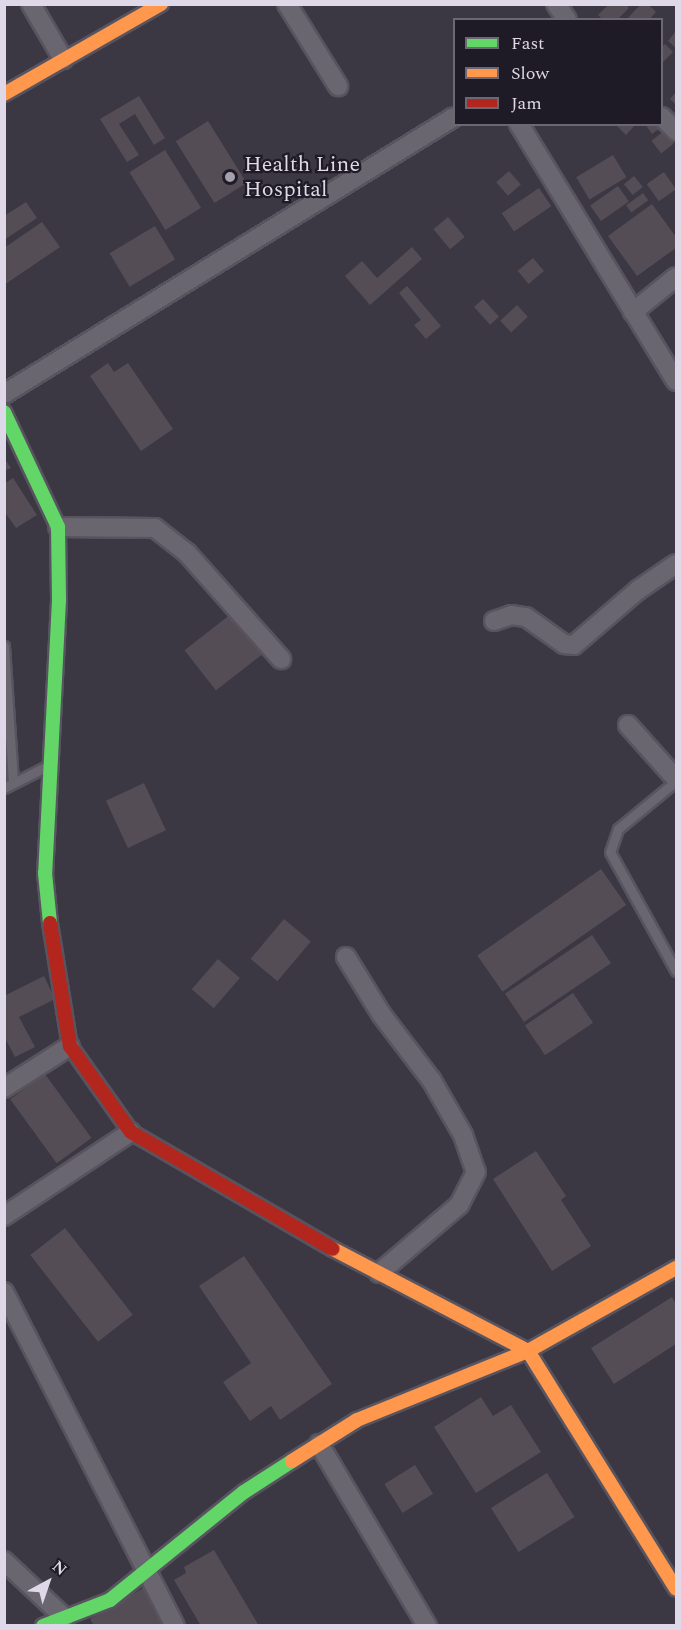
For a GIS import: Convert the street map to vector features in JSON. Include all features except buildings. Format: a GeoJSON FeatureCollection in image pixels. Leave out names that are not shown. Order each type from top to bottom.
{"type":"FeatureCollection","features":[{"type":"Feature","properties":{"kind":"street"},"geometry":{"type":"LineString","coordinates":[[31,4],[63,59]]}},
{"type":"Feature","properties":{"kind":"street"},"geometry":{"type":"LineString","coordinates":[[4,94],[161,4]]}},
{"type":"Feature","properties":{"kind":"street"},"geometry":{"type":"LineString","coordinates":[[287,4],[338,86]]}},
{"type":"Feature","properties":{"kind":"street"},"geometry":{"type":"LineString","coordinates":[[556,4],[566,18]]}},
{"type":"Feature","properties":{"kind":"street"},"geometry":{"type":"LineString","coordinates":[[4,394],[453,118]]}},
{"type":"Feature","properties":{"kind":"street"},"geometry":{"type":"LineString","coordinates":[[663,118],[676,131]]}},
{"type":"Feature","properties":{"kind":"street"},"geometry":{"type":"LineString","coordinates":[[520,126],[676,381]]}},
{"type":"Feature","properties":{"kind":"street"},"geometry":{"type":"LineString","coordinates":[[633,312],[676,277]]}},
{"type":"Feature","properties":{"kind":"street"},"geometry":{"type":"LineString","coordinates":[[4,412],[58,527],[59,600],[45,873],[53,961],[70,1046],[131,1132],[285,1224],[528,1350],[676,1589]]}},
{"type":"Feature","properties":{"kind":"street"},"geometry":{"type":"LineString","coordinates":[[58,527],[155,528],[188,553],[281,659]]}},
{"type":"Feature","properties":{"kind":"street"},"geometry":{"type":"LineString","coordinates":[[494,621],[511,615],[526,617],[564,644],[574,645],[638,590],[676,564]]}},
{"type":"Feature","properties":{"kind":"street"},"geometry":{"type":"LineString","coordinates":[[628,725],[676,780]]}},
{"type":"Feature","properties":{"kind":"street"},"geometry":{"type":"LineString","coordinates":[[346,957],[381,1014],[432,1081],[463,1135],[476,1172],[459,1205],[379,1273]]}},
{"type":"Feature","properties":{"kind":"street"},"geometry":{"type":"LineString","coordinates":[[4,1088],[70,1046]]}},
{"type":"Feature","properties":{"kind":"street"},"geometry":{"type":"LineString","coordinates":[[4,1216],[131,1132]]}},
{"type":"Feature","properties":{"kind":"street"},"geometry":{"type":"LineString","coordinates":[[43,1626],[110,1599],[244,1492],[357,1420],[528,1350],[676,1268]]}},
{"type":"Feature","properties":{"kind":"street"},"geometry":{"type":"LineString","coordinates":[[4,1292],[174,1626]]}},
{"type":"Feature","properties":{"kind":"street"},"geometry":{"type":"LineString","coordinates":[[319,1444],[427,1626]]}},
{"type":"Feature","properties":{"kind":"street"},"geometry":{"type":"LineString","coordinates":[[4,1561],[65,1618]]}},
{"type":"Feature","properties":{"kind":"lane"},"geometry":{"type":"LineString","coordinates":[[4,646],[14,781]]}},
{"type":"Feature","properties":{"kind":"lane"},"geometry":{"type":"LineString","coordinates":[[4,788],[49,765]]}},
{"type":"Feature","properties":{"kind":"lane"},"geometry":{"type":"LineString","coordinates":[[676,780],[618,829],[610,852],[676,971]]}},
{"type":"Feature","properties":{"kind":"traffic: fast"},"geometry":{"type":"LineString","coordinates":[[4,412],[58,527],[59,600],[45,873],[50,923]]}},
{"type":"Feature","properties":{"kind":"traffic: fast"},"geometry":{"type":"LineString","coordinates":[[43,1626],[110,1600],[244,1492],[292,1461]]}},
{"type":"Feature","properties":{"kind":"traffic: slow"},"geometry":{"type":"LineString","coordinates":[[4,94],[161,4]]}},
{"type":"Feature","properties":{"kind":"traffic: slow"},"geometry":{"type":"LineString","coordinates":[[333,1249],[528,1351],[676,1589]]}},
{"type":"Feature","properties":{"kind":"traffic: slow"},"geometry":{"type":"LineString","coordinates":[[292,1461],[357,1420],[528,1351],[676,1268]]}},
{"type":"Feature","properties":{"kind":"traffic: jam"},"geometry":{"type":"LineString","coordinates":[[50,923],[70,1046],[131,1132],[333,1249]]}},
{"type":"Feature","properties":{"kind":"place","name":"Health Line Hospital"},"geometry":{"type":"Point","coordinates":[230,177]}}]}
